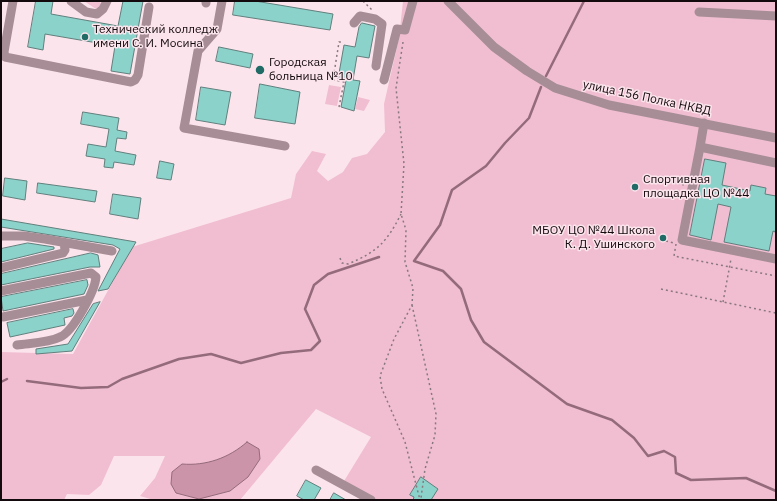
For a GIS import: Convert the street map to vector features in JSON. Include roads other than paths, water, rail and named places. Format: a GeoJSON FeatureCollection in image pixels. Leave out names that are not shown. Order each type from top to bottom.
{"type":"FeatureCollection","features":[{"type":"Feature","properties":{"kind":"street"},"geometry":{"type":"LineString","coordinates":[[13,1],[4,52],[5,57],[131,82],[136,80],[138,75],[149,7]]}},
{"type":"Feature","properties":{"kind":"street"},"geometry":{"type":"LineString","coordinates":[[71,1],[86,12],[97,14],[103,9],[107,1]]}},
{"type":"Feature","properties":{"kind":"street"},"geometry":{"type":"LineString","coordinates":[[222,1],[217,29],[198,51],[184,128],[285,146]]}},
{"type":"Feature","properties":{"kind":"street"},"geometry":{"type":"LineString","coordinates":[[384,80],[401,30],[413,1]]}},
{"type":"Feature","properties":{"kind":"street","name":"улица 156 Полка НКВД"},"geometry":{"type":"LineString","coordinates":[[448,1],[494,47],[554,88],[609,104],[776,138]]}},
{"type":"Feature","properties":{"kind":"street"},"geometry":{"type":"LineString","coordinates":[[699,12],[776,16]]}},
{"type":"Feature","properties":{"kind":"street"},"geometry":{"type":"LineString","coordinates":[[354,23],[360,16],[379,20],[382,24],[401,30]]}},
{"type":"Feature","properties":{"kind":"street"},"geometry":{"type":"LineString","coordinates":[[376,66],[382,24]]}},
{"type":"Feature","properties":{"kind":"street"},"geometry":{"type":"LineString","coordinates":[[704,124],[682,239],[732,251],[776,259]]}},
{"type":"Feature","properties":{"kind":"street"},"geometry":{"type":"LineString","coordinates":[[700,147],[776,163]]}},
{"type":"Feature","properties":{"kind":"street"},"geometry":{"type":"LineString","coordinates":[[1,236],[24,236],[112,251]]}},
{"type":"Feature","properties":{"kind":"street"},"geometry":{"type":"LineString","coordinates":[[1,268],[63,253],[65,250],[64,242]]}},
{"type":"Feature","properties":{"kind":"street"},"geometry":{"type":"LineString","coordinates":[[1,291],[91,273],[96,277],[95,283],[87,300],[71,327],[62,336],[17,345]]}},
{"type":"Feature","properties":{"kind":"street"},"geometry":{"type":"LineString","coordinates":[[3,317],[87,300]]}},
{"type":"Feature","properties":{"kind":"street"},"geometry":{"type":"LineString","coordinates":[[316,470],[371,500]]}},
{"type":"Feature","properties":{"kind":"waterway"},"geometry":{"type":"LineString","coordinates":[[546,76],[584,1]]}},
{"type":"Feature","properties":{"kind":"waterway"},"geometry":{"type":"LineString","coordinates":[[541,87],[529,118],[486,166],[452,190],[440,225],[414,261],[443,271],[461,289],[471,320],[484,342],[567,404],[612,420],[634,438],[648,456],[664,451],[675,457],[676,473],[691,480],[746,478],[776,491]]}},
{"type":"Feature","properties":{"kind":"waterway"},"geometry":{"type":"LineString","coordinates":[[27,381],[81,388],[108,387],[122,379],[179,359],[211,354],[241,363],[281,353],[311,350],[320,341],[305,309],[314,285],[328,274],[379,257]]}},
{"type":"Feature","properties":{"kind":"waterway"},"geometry":{"type":"LineString","coordinates":[[1,382],[7,379]]}},
{"type":"Feature","properties":{"kind":"place","name":"Технический колледж имени С. И. Мосина"},"geometry":{"type":"Point","coordinates":[85,37]}},
{"type":"Feature","properties":{"kind":"place","name":"Городская больница №10"},"geometry":{"type":"Point","coordinates":[260,70]}},
{"type":"Feature","properties":{"kind":"place","name":"Спортивная площадка ЦО №44"},"geometry":{"type":"Point","coordinates":[635,187]}},
{"type":"Feature","properties":{"kind":"place","name":"МБОУ ЦО №44 Школа К. Д. Ушинского"},"geometry":{"type":"Point","coordinates":[663,238]}}]}
